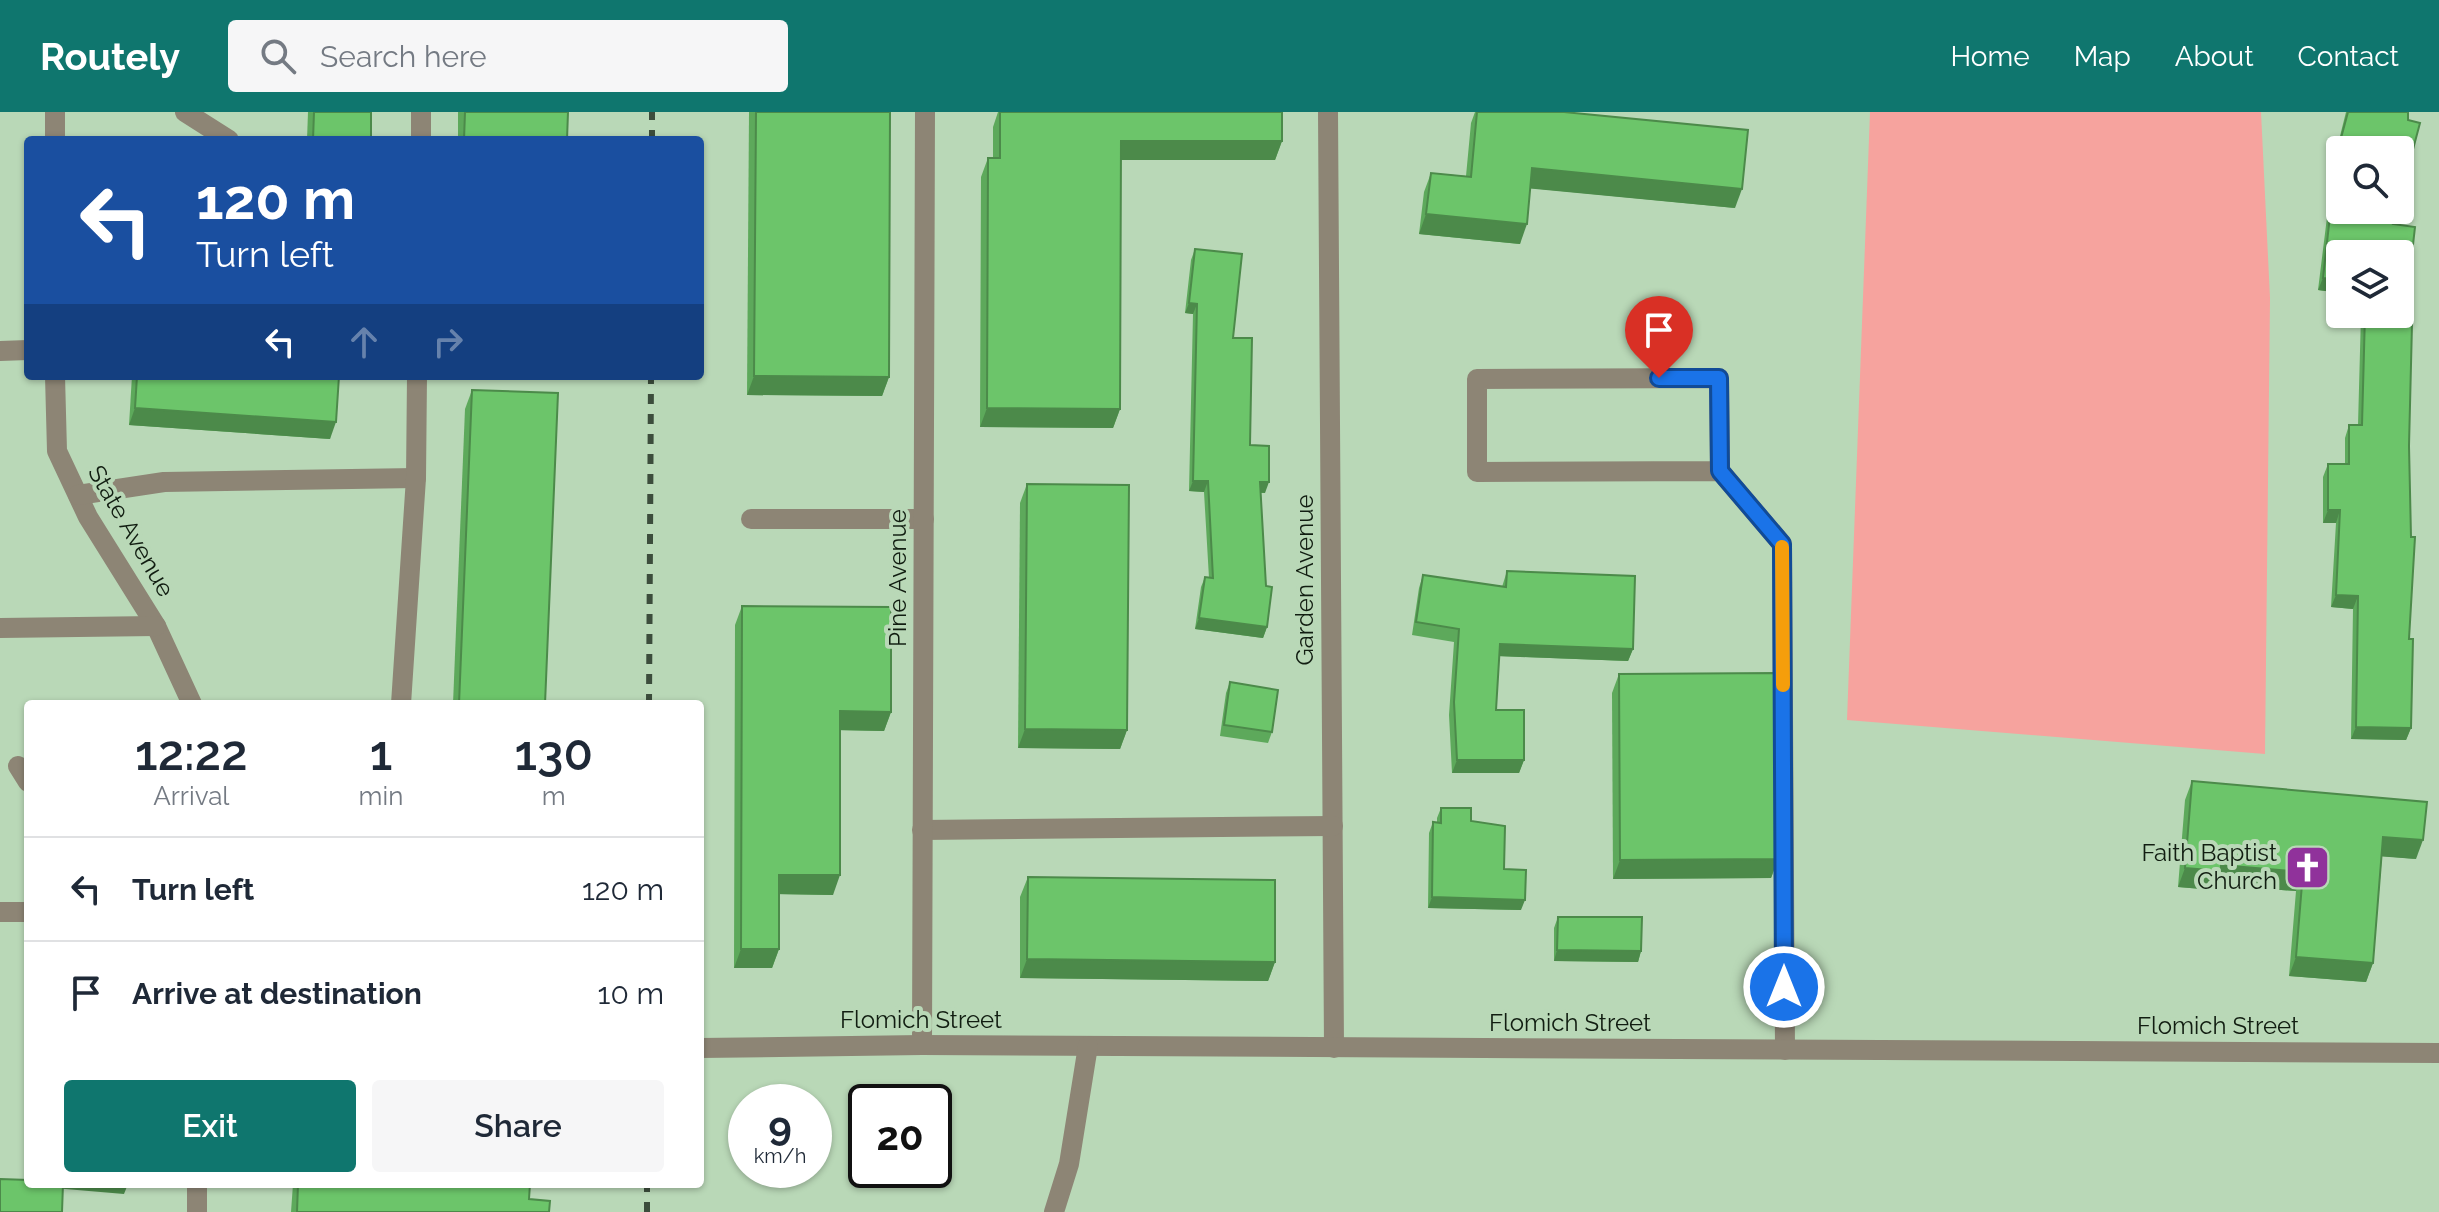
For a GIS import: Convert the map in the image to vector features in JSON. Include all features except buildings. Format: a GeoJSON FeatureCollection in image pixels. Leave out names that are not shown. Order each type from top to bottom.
{"type":"FeatureCollection","features":[{"type":"Feature","properties":{"kind":"street"},"geometry":{"type":"LineString","coordinates":[[55,112],[55,136]]}},
{"type":"Feature","properties":{"kind":"street"},"geometry":{"type":"LineString","coordinates":[[185,112],[223,136]]}},
{"type":"Feature","properties":{"kind":"street"},"geometry":{"type":"LineString","coordinates":[[421,112],[421,136]]}},
{"type":"Feature","properties":{"kind":"street","name":"Pine Avenue"},"geometry":{"type":"LineString","coordinates":[[922,1045],[925,112]]}},
{"type":"Feature","properties":{"kind":"street","name":"Garden Avenue"},"geometry":{"type":"LineString","coordinates":[[1328,112],[1334,1048]]}},
{"type":"Feature","properties":{"kind":"street"},"geometry":{"type":"LineString","coordinates":[[0,351],[24,350]]}},
{"type":"Feature","properties":{"kind":"street"},"geometry":{"type":"LineString","coordinates":[[1720,471],[1477,472],[1477,379],[1719,378],[1720,471],[1782,544],[1785,1050]]}},
{"type":"Feature","properties":{"kind":"street","name":"State Avenue"},"geometry":{"type":"LineString","coordinates":[[55,380],[57,451],[78,495],[156,626],[190,700]]}},
{"type":"Feature","properties":{"kind":"street"},"geometry":{"type":"LineString","coordinates":[[401,700],[416,478],[417,380]]}},
{"type":"Feature","properties":{"kind":"street"},"geometry":{"type":"LineString","coordinates":[[78,495],[164,482],[416,478]]}},
{"type":"Feature","properties":{"kind":"street"},"geometry":{"type":"LineString","coordinates":[[751,519],[924,519]]}},
{"type":"Feature","properties":{"kind":"street"},"geometry":{"type":"LineString","coordinates":[[0,628],[156,626]]}},
{"type":"Feature","properties":{"kind":"street"},"geometry":{"type":"LineString","coordinates":[[922,830],[1333,826]]}},
{"type":"Feature","properties":{"kind":"street"},"geometry":{"type":"LineString","coordinates":[[0,912],[24,912]]}},
{"type":"Feature","properties":{"kind":"street","name":"Flomich Street"},"geometry":{"type":"LineString","coordinates":[[704,1048],[922,1045],[2439,1053]]}},
{"type":"Feature","properties":{"kind":"street"},"geometry":{"type":"LineString","coordinates":[[1054,1212],[1069,1164],[1088,1046]]}},
{"type":"Feature","properties":{"kind":"street"},"geometry":{"type":"LineString","coordinates":[[197,1188],[197,1212]]}},
{"type":"Feature","properties":{"kind":"shaded area"},"geometry":{"type":"Polygon","coordinates":[[[1870,112],[2261,112],[2270,298],[2265,754],[1847,720],[1870,112]]]}},
{"type":"Feature","properties":{"kind":"railway"},"geometry":{"type":"LineString","coordinates":[[652,112],[652,136]]}},
{"type":"Feature","properties":{"kind":"railway"},"geometry":{"type":"LineString","coordinates":[[649,700],[651,380]]}},
{"type":"Feature","properties":{"kind":"railway"},"geometry":{"type":"LineString","coordinates":[[647,1188],[647,1212]]}},
{"type":"Feature","properties":{"kind":"slow traffic"},"geometry":{"type":"LineString","coordinates":[[1782,547],[1783,685]]}},
{"type":"Feature","properties":{"kind":"place","name":"Faith Baptist Church"},"geometry":{"type":"Point","coordinates":[2308,867]}},
{"type":"Feature","properties":{"kind":"route"},"geometry":{"type":"LineString","coordinates":[[1659,378],[1719,378],[1720,471],[1782,544],[1784,987]]}}]}
